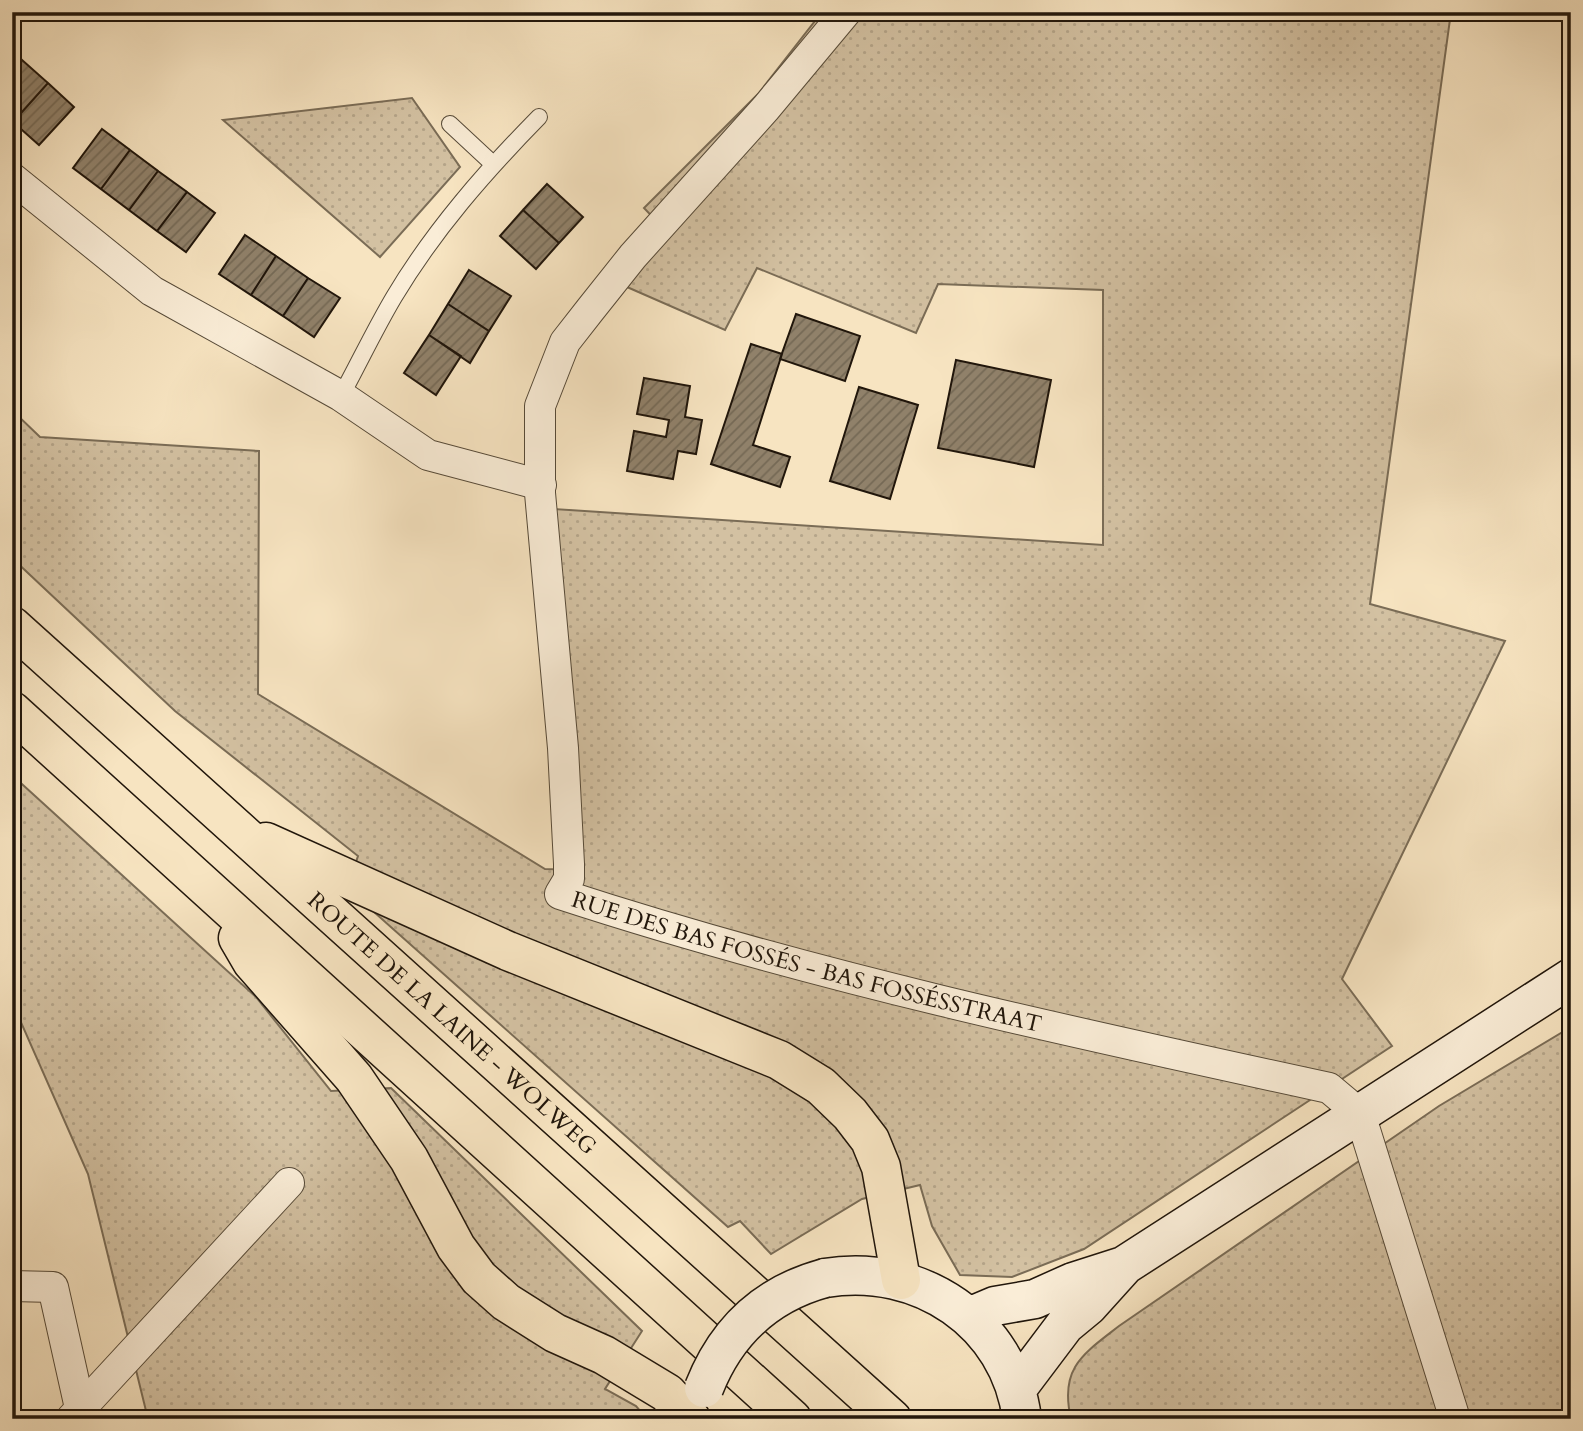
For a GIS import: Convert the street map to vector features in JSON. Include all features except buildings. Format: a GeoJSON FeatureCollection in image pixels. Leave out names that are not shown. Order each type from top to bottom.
{"type":"FeatureCollection","features":[{"type":"Feature","properties":{"kind":"highway","name":"ROUTE DE LA LAINE - WOLWEG"},"geometry":{"type":"LineString","coordinates":[[12,626],[892,1419]]}},
{"type":"Feature","properties":{"kind":"highway"},"geometry":{"type":"LineString","coordinates":[[12,711],[792,1419]]}},
{"type":"Feature","properties":{"kind":"highway"},"geometry":{"type":"LineString","coordinates":[[241,831],[342,874],[508,951],[779,1060],[821,1086],[850,1114],[870,1140],[881,1167],[901,1280]]}},
{"type":"Feature","properties":{"kind":"highway"},"geometry":{"type":"LineString","coordinates":[[212,894],[252,962],[354,1078],[409,1159],[456,1247],[479,1278],[506,1302],[555,1333],[604,1355],[698,1409]]}},
{"type":"Feature","properties":{"kind":"street","name":"RUE DES BAS FOSSÉS - BAS FOSSÉSSTRAAT"},"geometry":{"type":"LineString","coordinates":[[846,12],[758,117],[633,256],[565,342],[540,406],[541,485],[569,864],[569,880],[560,894],[685,935],[1015,1020],[1329,1088],[1360,1114]]}},
{"type":"Feature","properties":{"kind":"street"},"geometry":{"type":"LineString","coordinates":[[12,178],[152,291],[341,396],[428,455],[541,485]]}},
{"type":"Feature","properties":{"kind":"street"},"geometry":{"type":"LineString","coordinates":[[969,1317],[995,1306],[1035,1299],[1073,1282],[1125,1265],[1571,978]]}},
{"type":"Feature","properties":{"kind":"street"},"geometry":{"type":"LineString","coordinates":[[1360,1114],[1455,1419]]}},
{"type":"Feature","properties":{"kind":"street"},"geometry":{"type":"LineString","coordinates":[[75,1413],[289,1183]]}},
{"type":"Feature","properties":{"kind":"street"},"geometry":{"type":"LineString","coordinates":[[1019,1404],[1065,1325],[1088,1306],[1125,1265]]}},
{"type":"Feature","properties":{"kind":"street"},"geometry":{"type":"LineString","coordinates":[[698,1409],[724,1346],[756,1312],[795,1288],[825,1278],[872,1276],[901,1280],[943,1297],[969,1317],[1000,1354],[1019,1404]]}},
{"type":"Feature","properties":{"kind":"street"},"geometry":{"type":"LineString","coordinates":[[12,1286],[53,1287],[75,1413]]}},
{"type":"Feature","properties":{"kind":"lane"},"geometry":{"type":"LineString","coordinates":[[341,396],[394,296],[446,222],[493,164],[539,117]]}},
{"type":"Feature","properties":{"kind":"lane"},"geometry":{"type":"LineString","coordinates":[[450,124],[493,164]]}},
{"type":"Feature","properties":{"kind":"shaded area"},"geometry":{"type":"Polygon","coordinates":[[[822,12],[1451,12],[1370,604],[1505,641],[1342,979],[1392,1046],[1084,1249],[1012,1277],[960,1275],[932,1226],[920,1185],[862,1199],[771,1254],[740,1221],[728,1227],[347,888],[358,856],[175,711],[12,558],[12,410],[40,437],[259,451],[258,694],[545,869],[582,870],[554,509],[1103,545],[1103,290],[938,284],[916,333],[757,268],[725,330],[627,287],[668,233],[644,208],[758,94],[822,12]]]}},
{"type":"Feature","properties":{"kind":"shaded area"},"geometry":{"type":"Polygon","coordinates":[[[412,98],[460,167],[380,257],[223,120],[412,98]]]}},
{"type":"Feature","properties":{"kind":"shaded area"},"geometry":{"type":"Polygon","coordinates":[[[12,775],[256,997],[331,1091],[391,1088],[642,1331],[605,1389],[636,1406],[647,1419],[148,1419],[88,1174],[12,1002],[12,775]]]}},
{"type":"Feature","properties":{"kind":"shaded area"},"geometry":{"type":"Polygon","coordinates":[[[1571,1027],[1571,1419],[1071,1419],[1068,1387],[1071,1375],[1085,1354],[1106,1336],[1439,1106],[1571,1027]]]}}]}
